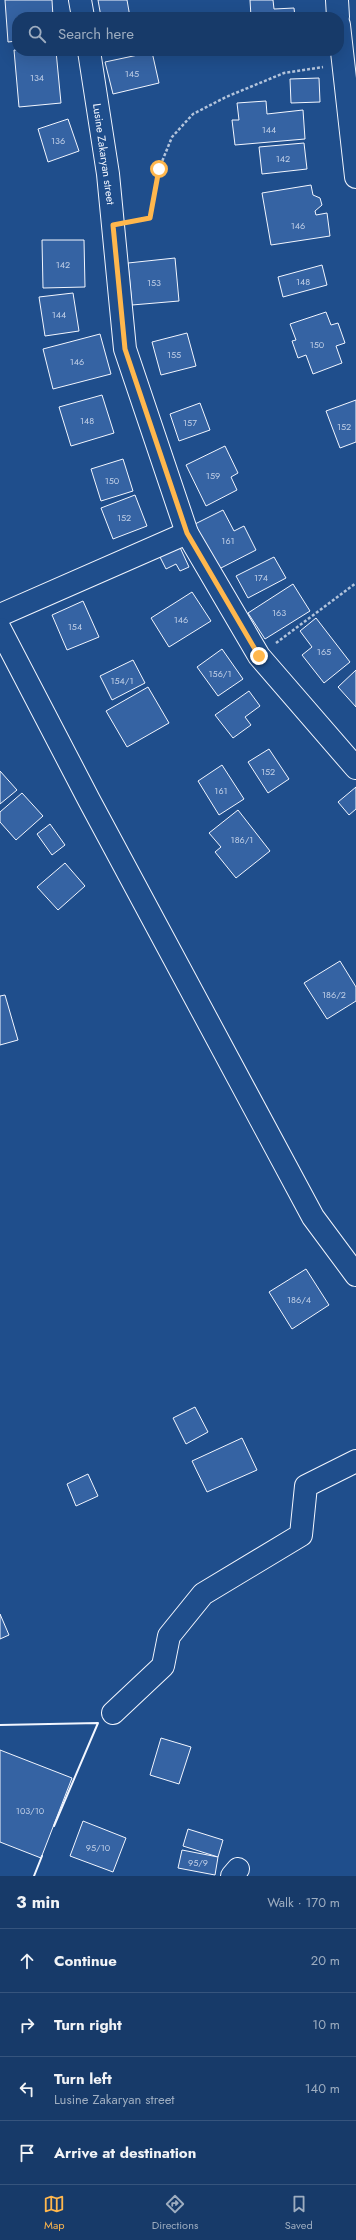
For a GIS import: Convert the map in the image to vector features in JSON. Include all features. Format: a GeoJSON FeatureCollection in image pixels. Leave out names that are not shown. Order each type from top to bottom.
{"type":"FeatureCollection","features":[{"type":"Feature","properties":{"kind":"street"},"geometry":{"type":"LineString","coordinates":[[80,0],[82,12]]}},
{"type":"Feature","properties":{"kind":"street"},"geometry":{"type":"LineString","coordinates":[[337,0],[338,12]]}},
{"type":"Feature","properties":{"kind":"street","name":"Lusine Zakaryan street"},"geometry":{"type":"LineString","coordinates":[[90,56],[108,174],[125,349],[187,533],[259,656],[356,768]]}},
{"type":"Feature","properties":{"kind":"street"},"geometry":{"type":"LineString","coordinates":[[342,56],[356,177]]}},
{"type":"Feature","properties":{"kind":"street"},"geometry":{"type":"LineString","coordinates":[[0,615],[187,533]]}},
{"type":"Feature","properties":{"kind":"street"},"geometry":{"type":"LineString","coordinates":[[0,629],[93,807],[313,1217],[356,1275]]}},
{"type":"Feature","properties":{"kind":"street"},"geometry":{"type":"LineString","coordinates":[[113,1713],[163,1666],[169,1636],[203,1594],[301,1535],[306,1486],[356,1462]]}},
{"type":"Feature","properties":{"kind":"path"},"geometry":{"type":"LineString","coordinates":[[113,225],[150,218],[159,169],[172,137],[193,114],[226,97],[284,73],[343,64]]}},
{"type":"Feature","properties":{"kind":"path"},"geometry":{"type":"LineString","coordinates":[[259,656],[356,583]]}},
{"type":"Feature","properties":{"kind":"building"},"geometry":{"type":"Polygon","coordinates":[[[5,0],[52,0],[53,12],[12,12],[12,42],[8,42],[5,0]]]}},
{"type":"Feature","properties":{"kind":"building"},"geometry":{"type":"Polygon","coordinates":[[[98,0],[127,0],[129,12],[100,12],[98,0]]]}},
{"type":"Feature","properties":{"kind":"building"},"geometry":{"type":"Polygon","coordinates":[[[250,0],[273,0],[274,9],[294,8],[294,12],[251,12],[250,0]]]}},
{"type":"Feature","properties":{"kind":"building"},"geometry":{"type":"Polygon","coordinates":[[[15,56],[56,56],[61,103],[19,107],[15,56]]]}},
{"type":"Feature","properties":{"kind":"building"},"geometry":{"type":"Polygon","coordinates":[[[133,56],[153,56],[159,83],[113,94],[105,62],[133,56]]]}},
{"type":"Feature","properties":{"kind":"building"},"geometry":{"type":"Polygon","coordinates":[[[319,78],[320,102],[291,103],[290,79],[319,78]]]}},
{"type":"Feature","properties":{"kind":"building"},"geometry":{"type":"Polygon","coordinates":[[[266,101],[267,114],[303,110],[305,139],[235,145],[232,120],[239,120],[237,103],[266,101]]]}},
{"type":"Feature","properties":{"kind":"building"},"geometry":{"type":"Polygon","coordinates":[[[68,119],[79,151],[48,162],[38,129],[68,119]]]}},
{"type":"Feature","properties":{"kind":"building"},"geometry":{"type":"Polygon","coordinates":[[[304,143],[307,169],[262,174],[259,147],[304,143]]]}},
{"type":"Feature","properties":{"kind":"building"},"geometry":{"type":"Polygon","coordinates":[[[311,185],[313,195],[320,198],[322,205],[315,211],[316,215],[327,213],[330,236],[271,245],[262,193],[311,185]]]}},
{"type":"Feature","properties":{"kind":"building"},"geometry":{"type":"Polygon","coordinates":[[[42,240],[84,240],[85,287],[43,288],[42,240]]]}},
{"type":"Feature","properties":{"kind":"building"},"geometry":{"type":"Polygon","coordinates":[[[175,258],[179,301],[132,305],[128,263],[175,258]]]}},
{"type":"Feature","properties":{"kind":"building"},"geometry":{"type":"Polygon","coordinates":[[[322,265],[327,285],[283,297],[278,277],[322,265]]]}},
{"type":"Feature","properties":{"kind":"building"},"geometry":{"type":"Polygon","coordinates":[[[73,293],[79,331],[45,336],[39,297],[73,293]]]}},
{"type":"Feature","properties":{"kind":"building"},"geometry":{"type":"Polygon","coordinates":[[[326,312],[331,325],[338,323],[345,343],[336,346],[342,363],[313,374],[306,355],[298,358],[292,341],[296,340],[290,324],[326,312]]]}},
{"type":"Feature","properties":{"kind":"building"},"geometry":{"type":"Polygon","coordinates":[[[187,333],[196,366],[161,375],[152,342],[187,333]]]}},
{"type":"Feature","properties":{"kind":"building"},"geometry":{"type":"Polygon","coordinates":[[[100,334],[111,374],[53,389],[43,349],[100,334]]]}},
{"type":"Feature","properties":{"kind":"building"},"geometry":{"type":"Polygon","coordinates":[[[102,395],[114,433],[71,446],[59,407],[102,395]]]}},
{"type":"Feature","properties":{"kind":"building"},"geometry":{"type":"Polygon","coordinates":[[[356,400],[356,442],[340,448],[326,411],[356,400]]]}},
{"type":"Feature","properties":{"kind":"building"},"geometry":{"type":"Polygon","coordinates":[[[200,403],[210,430],[179,441],[170,414],[200,403]]]}},
{"type":"Feature","properties":{"kind":"building"},"geometry":{"type":"Polygon","coordinates":[[[225,446],[238,473],[231,477],[237,490],[206,506],[186,465],[225,446]]]}},
{"type":"Feature","properties":{"kind":"building"},"geometry":{"type":"Polygon","coordinates":[[[123,459],[133,491],[101,501],[91,469],[123,459]]]}},
{"type":"Feature","properties":{"kind":"building"},"geometry":{"type":"Polygon","coordinates":[[[135,495],[147,526],[113,539],[101,508],[135,495]]]}},
{"type":"Feature","properties":{"kind":"building"},"geometry":{"type":"Polygon","coordinates":[[[223,510],[234,531],[244,526],[256,550],[219,569],[195,524],[223,510]]]}},
{"type":"Feature","properties":{"kind":"building"},"geometry":{"type":"Polygon","coordinates":[[[178,543],[189,567],[180,571],[176,564],[166,569],[158,553],[178,543]]]}},
{"type":"Feature","properties":{"kind":"building"},"geometry":{"type":"Polygon","coordinates":[[[274,557],[286,578],[248,598],[236,576],[274,557]]]}},
{"type":"Feature","properties":{"kind":"building"},"geometry":{"type":"Polygon","coordinates":[[[293,584],[310,611],[265,639],[248,613],[293,584]]]}},
{"type":"Feature","properties":{"kind":"building"},"geometry":{"type":"Polygon","coordinates":[[[192,592],[211,621],[169,647],[151,618],[192,592]]]}},
{"type":"Feature","properties":{"kind":"building"},"geometry":{"type":"Polygon","coordinates":[[[83,601],[99,637],[67,650],[52,615],[83,601]]]}},
{"type":"Feature","properties":{"kind":"building"},"geometry":{"type":"Polygon","coordinates":[[[316,618],[350,662],[324,683],[302,655],[312,647],[300,631],[316,618]]]}},
{"type":"Feature","properties":{"kind":"building"},"geometry":{"type":"Polygon","coordinates":[[[222,649],[243,679],[218,696],[197,667],[222,649]]]}},
{"type":"Feature","properties":{"kind":"building"},"geometry":{"type":"Polygon","coordinates":[[[133,660],[145,683],[112,700],[100,676],[133,660]]]}},
{"type":"Feature","properties":{"kind":"building"},"geometry":{"type":"Polygon","coordinates":[[[356,670],[356,707],[338,687],[356,670]]]}},
{"type":"Feature","properties":{"kind":"building"},"geometry":{"type":"Polygon","coordinates":[[[148,687],[169,723],[127,747],[106,711],[148,687]]]}},
{"type":"Feature","properties":{"kind":"building"},"geometry":{"type":"Polygon","coordinates":[[[249,691],[260,706],[245,717],[251,725],[233,738],[215,715],[249,691]]]}},
{"type":"Feature","properties":{"kind":"building"},"geometry":{"type":"Polygon","coordinates":[[[269,749],[289,779],[268,793],[248,762],[269,749]]]}},
{"type":"Feature","properties":{"kind":"building"},"geometry":{"type":"Polygon","coordinates":[[[222,765],[244,799],[219,815],[198,781],[222,765]]]}},
{"type":"Feature","properties":{"kind":"building"},"geometry":{"type":"Polygon","coordinates":[[[0,771],[17,790],[0,804],[0,771]]]}},
{"type":"Feature","properties":{"kind":"building"},"geometry":{"type":"Polygon","coordinates":[[[356,787],[356,809],[349,815],[338,802],[356,787]]]}},
{"type":"Feature","properties":{"kind":"building"},"geometry":{"type":"Polygon","coordinates":[[[22,793],[43,816],[16,840],[0,822],[0,812],[22,793]]]}},
{"type":"Feature","properties":{"kind":"building"},"geometry":{"type":"Polygon","coordinates":[[[238,810],[270,851],[236,878],[215,852],[221,847],[209,833],[238,810]]]}},
{"type":"Feature","properties":{"kind":"building"},"geometry":{"type":"Polygon","coordinates":[[[50,824],[65,845],[52,855],[37,834],[50,824]]]}},
{"type":"Feature","properties":{"kind":"building"},"geometry":{"type":"Polygon","coordinates":[[[65,863],[85,886],[58,910],[37,887],[65,863]]]}},
{"type":"Feature","properties":{"kind":"building"},"geometry":{"type":"Polygon","coordinates":[[[340,961],[356,987],[356,1001],[327,1019],[304,983],[340,961]]]}},
{"type":"Feature","properties":{"kind":"building"},"geometry":{"type":"Polygon","coordinates":[[[5,995],[18,1040],[0,1045],[0,996],[5,995]]]}},
{"type":"Feature","properties":{"kind":"building"},"geometry":{"type":"Polygon","coordinates":[[[306,1269],[329,1305],[292,1329],[269,1292],[306,1269]]]}},
{"type":"Feature","properties":{"kind":"building"},"geometry":{"type":"Polygon","coordinates":[[[195,1407],[208,1432],[186,1444],[173,1418],[195,1407]]]}},
{"type":"Feature","properties":{"kind":"building"},"geometry":{"type":"Polygon","coordinates":[[[242,1438],[257,1470],[207,1492],[192,1461],[242,1438]]]}},
{"type":"Feature","properties":{"kind":"building"},"geometry":{"type":"Polygon","coordinates":[[[88,1474],[98,1496],[76,1506],[67,1484],[88,1474]]]}},
{"type":"Feature","properties":{"kind":"building"},"geometry":{"type":"Polygon","coordinates":[[[0,1614],[9,1635],[0,1639],[0,1614]]]}},
{"type":"Feature","properties":{"kind":"building"},"geometry":{"type":"Polygon","coordinates":[[[161,1738],[191,1747],[179,1784],[150,1775],[161,1738]]]}},
{"type":"Feature","properties":{"kind":"building"},"geometry":{"type":"Polygon","coordinates":[[[0,1750],[72,1778],[41,1858],[0,1842],[0,1750]]]}},
{"type":"Feature","properties":{"kind":"building"},"geometry":{"type":"Polygon","coordinates":[[[83,1821],[126,1838],[113,1872],[70,1856],[83,1821]]]}},
{"type":"Feature","properties":{"kind":"building"},"geometry":{"type":"Polygon","coordinates":[[[188,1829],[223,1840],[218,1857],[183,1846],[188,1829]]]}},
{"type":"Feature","properties":{"kind":"building"},"geometry":{"type":"Polygon","coordinates":[[[182,1850],[218,1857],[215,1875],[178,1868],[182,1850]]]}},
{"type":"Feature","properties":{"kind":"wall"},"geometry":{"type":"LineString","coordinates":[[0,1725],[98,1723],[54,1826]]}},
{"type":"Feature","properties":{"kind":"wall"},"geometry":{"type":"LineString","coordinates":[[34,1876],[42,1856]]}},
{"type":"Feature","properties":{"kind":"route"},"geometry":{"type":"LineString","coordinates":[[159,169],[150,218],[113,225],[125,349],[187,533],[259,656]]}}]}
